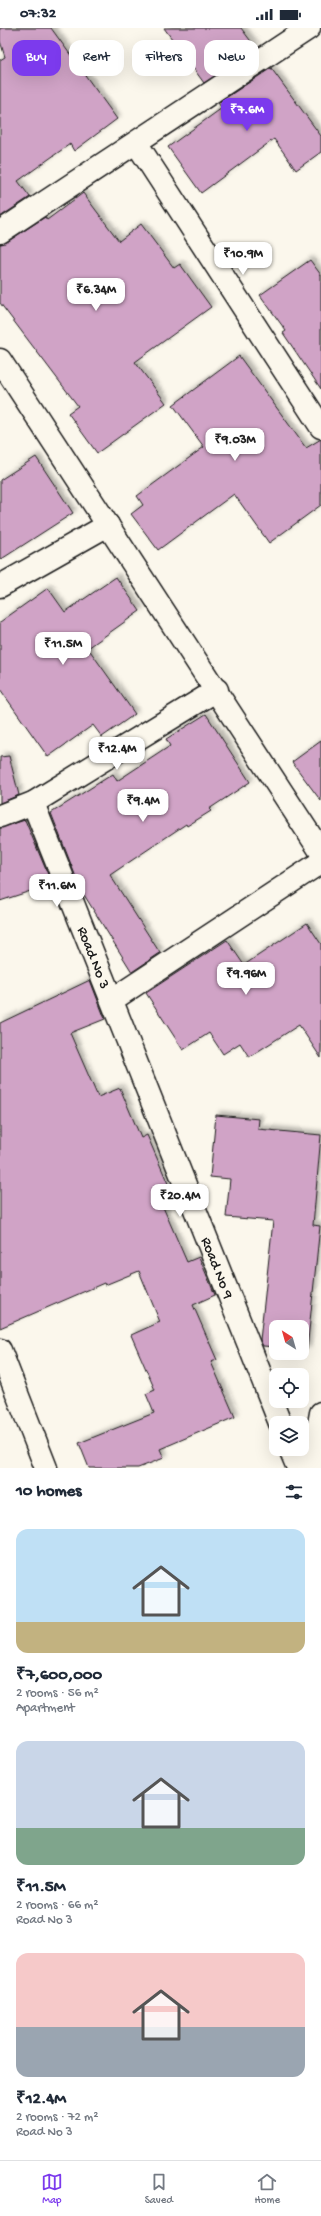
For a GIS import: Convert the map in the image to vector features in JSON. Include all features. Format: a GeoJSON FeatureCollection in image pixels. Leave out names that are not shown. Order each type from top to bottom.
{"type":"FeatureCollection","features":[{"type":"Feature","properties":{"kind":"street"},"geometry":{"type":"LineString","coordinates":[[0,232],[137,144],[309,28]]}},
{"type":"Feature","properties":{"kind":"street"},"geometry":{"type":"LineString","coordinates":[[137,144],[321,427]]}},
{"type":"Feature","properties":{"kind":"street"},"geometry":{"type":"LineString","coordinates":[[0,360],[217,690],[321,852]]}},
{"type":"Feature","properties":{"kind":"street"},"geometry":{"type":"LineString","coordinates":[[0,586],[108,525]]}},
{"type":"Feature","properties":{"kind":"street"},"geometry":{"type":"LineString","coordinates":[[0,816],[34,803],[217,690]]}},
{"type":"Feature","properties":{"kind":"street","name":"Road No 3"},"geometry":{"type":"LineString","coordinates":[[34,803],[112,1000]]}},
{"type":"Feature","properties":{"kind":"street"},"geometry":{"type":"LineString","coordinates":[[112,1000],[321,862]]}},
{"type":"Feature","properties":{"kind":"street","name":"Road No 9"},"geometry":{"type":"LineString","coordinates":[[112,1000],[277,1416]]}},
{"type":"Feature","properties":{"kind":"street"},"geometry":{"type":"LineString","coordinates":[[0,1350],[46,1468]]}},
{"type":"Feature","properties":{"kind":"street"},"geometry":{"type":"LineString","coordinates":[[311,1468],[321,1413]]}},
{"type":"Feature","properties":{"kind":"street"},"geometry":{"type":"LineString","coordinates":[[293,1456],[298,1468]]}},
{"type":"Feature","properties":{"kind":"building"},"geometry":{"type":"Polygon","coordinates":[[[0,28],[51,28],[60,40],[12,40],[12,76],[61,76],[61,42],[69,53],[69,76],[86,76],[117,119],[74,151],[70,144],[18,181],[30,197],[0,217],[0,60],[5,57],[0,41],[0,28]]]}},
{"type":"Feature","properties":{"kind":"building"},"geometry":{"type":"Polygon","coordinates":[[[164,28],[241,28],[250,40],[204,40],[204,76],[214,76],[204,83],[196,72],[196,40],[173,40],[164,28]]]}},
{"type":"Feature","properties":{"kind":"building"},"geometry":{"type":"Polygon","coordinates":[[[271,68],[321,136],[321,152],[296,170],[274,139],[201,193],[168,147],[222,108],[218,103],[271,68]]]}},
{"type":"Feature","properties":{"kind":"building"},"geometry":{"type":"Polygon","coordinates":[[[83,193],[119,241],[141,224],[174,268],[180,264],[211,307],[135,362],[166,403],[97,453],[68,413],[78,406],[0,303],[0,244],[7,242],[45,217],[47,220],[83,193]]]}},
{"type":"Feature","properties":{"kind":"building"},"geometry":{"type":"Polygon","coordinates":[[[310,260],[321,275],[321,389],[283,333],[286,331],[260,295],[310,260]]]}},
{"type":"Feature","properties":{"kind":"building"},"geometry":{"type":"Polygon","coordinates":[[[239,356],[306,448],[321,439],[321,505],[269,543],[234,494],[158,550],[131,514],[143,505],[137,496],[204,447],[173,405],[239,356]]]}},
{"type":"Feature","properties":{"kind":"building"},"geometry":{"type":"Polygon","coordinates":[[[36,457],[73,513],[0,560],[0,480],[36,457]]]}},
{"type":"Feature","properties":{"kind":"building"},"geometry":{"type":"Polygon","coordinates":[[[116,577],[140,611],[88,648],[135,714],[102,737],[93,725],[48,757],[0,689],[0,622],[48,588],[65,612],[116,577]]]}},
{"type":"Feature","properties":{"kind":"building"},"geometry":{"type":"Polygon","coordinates":[[[206,714],[250,782],[209,809],[211,811],[187,826],[186,824],[110,875],[160,953],[132,972],[81,890],[51,813],[113,774],[117,781],[170,746],[166,739],[206,714]]]}},
{"type":"Feature","properties":{"kind":"building"},"geometry":{"type":"Polygon","coordinates":[[[321,741],[321,801],[292,762],[321,741]]]}},
{"type":"Feature","properties":{"kind":"building"},"geometry":{"type":"Polygon","coordinates":[[[9,756],[19,795],[0,803],[0,757],[9,756]]]}},
{"type":"Feature","properties":{"kind":"building"},"geometry":{"type":"Polygon","coordinates":[[[25,820],[52,884],[0,901],[0,828],[25,820]]]}},
{"type":"Feature","properties":{"kind":"building"},"geometry":{"type":"Polygon","coordinates":[[[307,923],[321,944],[321,1058],[299,1025],[249,1057],[240,1043],[223,1054],[209,1033],[183,1050],[146,993],[227,940],[244,965],[307,923]]]}},
{"type":"Feature","properties":{"kind":"building"},"geometry":{"type":"Polygon","coordinates":[[[90,980],[105,1019],[70,1033],[98,1097],[120,1088],[141,1138],[147,1135],[169,1186],[156,1191],[187,1262],[199,1257],[215,1295],[193,1305],[217,1360],[211,1362],[235,1417],[160,1449],[164,1458],[138,1468],[89,1468],[79,1443],[154,1413],[146,1394],[155,1390],[131,1335],[160,1322],[139,1271],[105,1285],[104,1283],[0,1328],[0,1023],[90,980]]]}},
{"type":"Feature","properties":{"kind":"building"},"geometry":{"type":"Polygon","coordinates":[[[216,1115],[259,1119],[258,1129],[321,1135],[313,1225],[320,1226],[309,1331],[309,1320],[269,1320],[269,1346],[263,1346],[260,1340],[273,1221],[226,1217],[230,1179],[210,1177],[216,1115]]]}}]}
